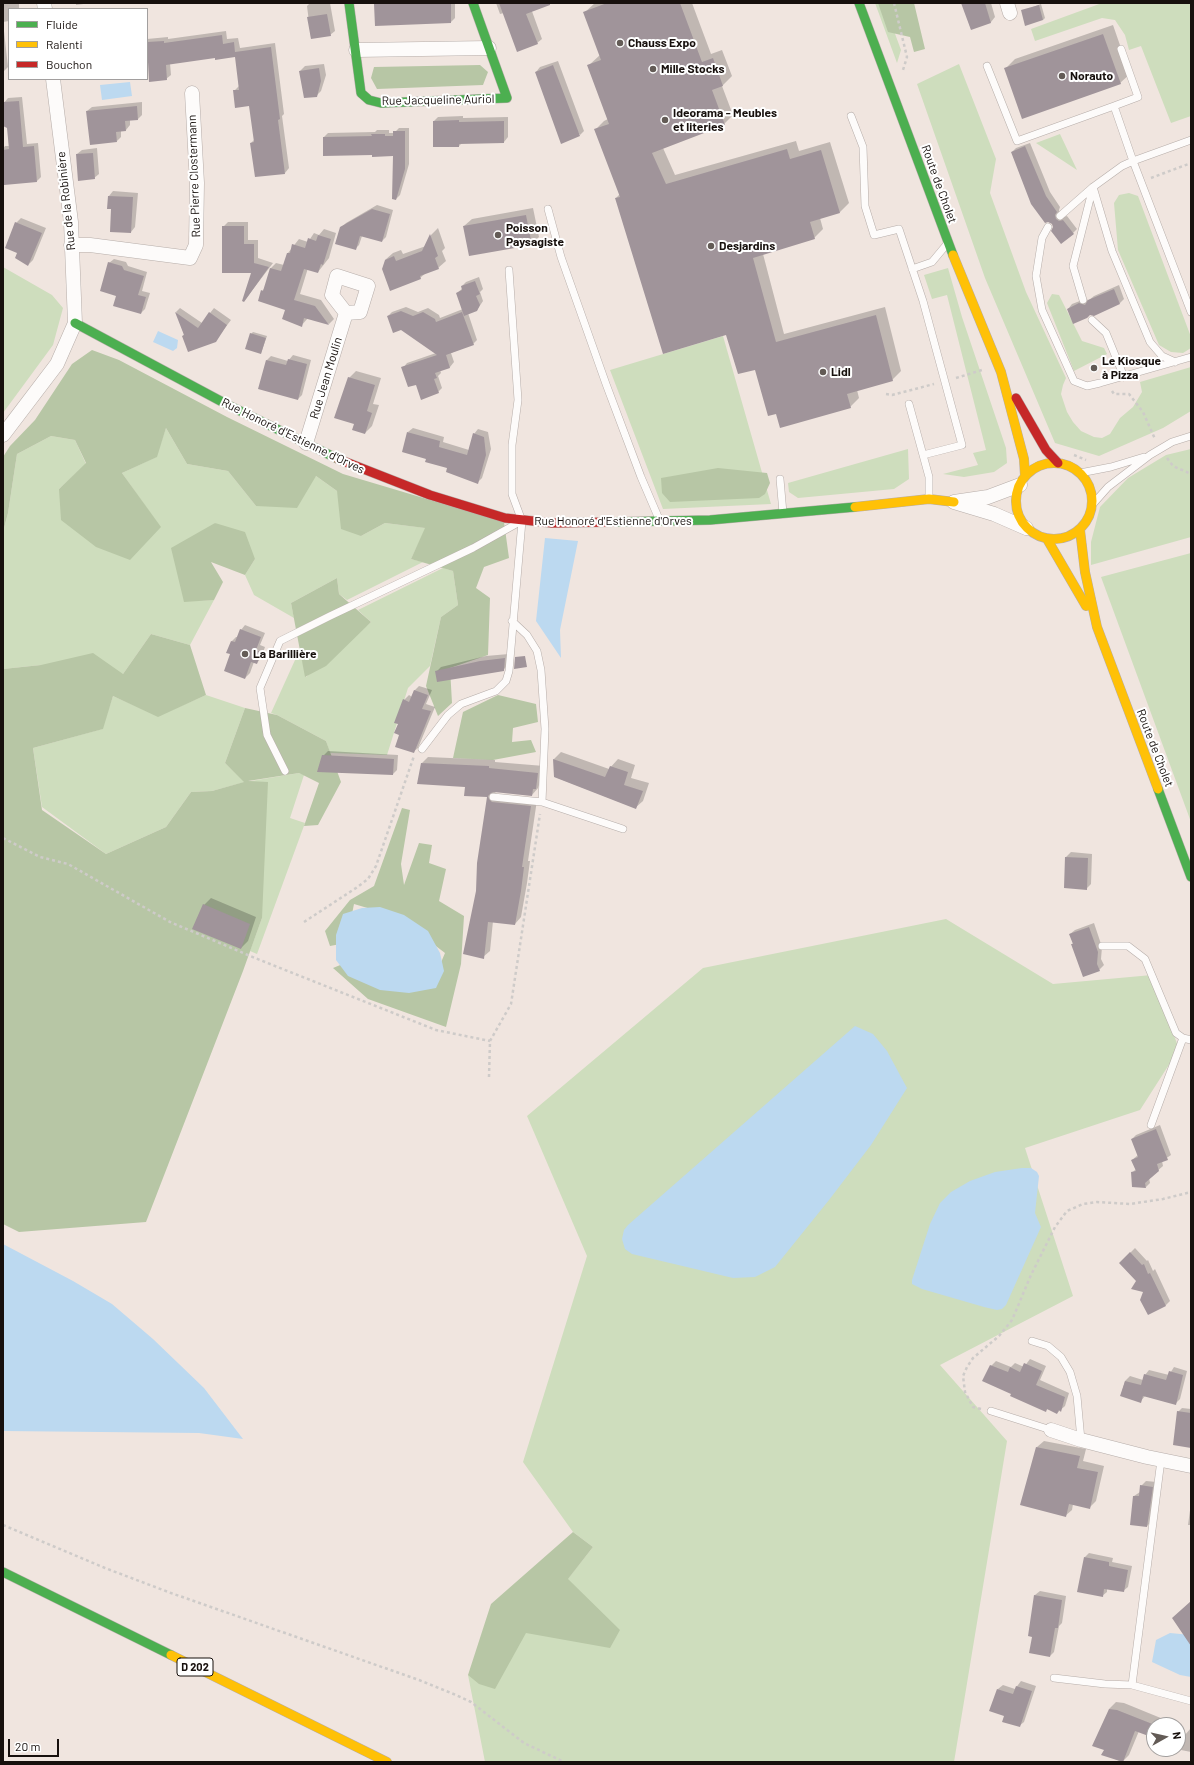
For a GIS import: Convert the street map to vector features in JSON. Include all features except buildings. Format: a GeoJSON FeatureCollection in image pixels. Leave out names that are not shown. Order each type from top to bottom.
{"type":"FeatureCollection","features":[{"type":"Feature","properties":{"kind":"main road","name":"Rue Jacqueline Auriol"},"geometry":{"type":"LineString","coordinates":[[349,3],[361,93],[369,100],[381,103],[507,98],[473,3]]}},
{"type":"Feature","properties":{"kind":"main road","name":"Route de Cholet"},"geometry":{"type":"LineString","coordinates":[[859,3],[948,243],[1001,372],[1046,450],[1058,463]]}},
{"type":"Feature","properties":{"kind":"main road","name":"Rue Honoré d'Estienne d'Orves"},"geometry":{"type":"LineString","coordinates":[[75,323],[228,405],[346,463],[430,495],[505,518],[552,523],[710,520],[783,514],[909,500],[930,499],[954,502]]}},
{"type":"Feature","properties":{"kind":"main road","name":"Route de Cholet"},"geometry":{"type":"LineString","coordinates":[[1001,372],[1024,459],[1023,480]]}},
{"type":"Feature","properties":{"kind":"main road"},"geometry":{"type":"LineString","coordinates":[[1058,463],[1066,464],[1080,473],[1088,482],[1092,492],[1093,504],[1091,514],[1087,522],[1080,530],[1065,538],[1047,539],[1036,535],[1026,528],[1016,507],[1016,496],[1023,480],[1040,465],[1058,463]]}},
{"type":"Feature","properties":{"kind":"main road","name":"Route de Cholet"},"geometry":{"type":"LineString","coordinates":[[1080,530],[1085,572],[1097,627],[1191,877]]}},
{"type":"Feature","properties":{"kind":"main road","name":"Route de Cholet"},"geometry":{"type":"LineString","coordinates":[[1047,539],[1097,627]]}},
{"type":"Feature","properties":{"kind":"main road","name":"D 202"},"geometry":{"type":"LineString","coordinates":[[3,1572],[387,1762]]}},
{"type":"Feature","properties":{"kind":"street"},"geometry":{"type":"LineString","coordinates":[[356,50],[489,48]]}},
{"type":"Feature","properties":{"kind":"street","name":"Rue de la Robinière"},"geometry":{"type":"LineString","coordinates":[[53,80],[71,222],[75,323]]}},
{"type":"Feature","properties":{"kind":"street","name":"Rue Pierre Clostermann"},"geometry":{"type":"LineString","coordinates":[[72,245],[90,245],[190,258],[196,245],[197,184],[192,93]]}},
{"type":"Feature","properties":{"kind":"street","name":"Rue Jean Moulin"},"geometry":{"type":"LineString","coordinates":[[306,443],[346,313]]}},
{"type":"Feature","properties":{"kind":"street"},"geometry":{"type":"LineString","coordinates":[[3,435],[57,364],[75,323]]}},
{"type":"Feature","properties":{"kind":"street","name":"Rue Honoré d'Estienne d'Orves"},"geometry":{"type":"LineString","coordinates":[[954,502],[988,497],[1023,480]]}},
{"type":"Feature","properties":{"kind":"street","name":"Rue Honoré d'Estienne d'Orves"},"geometry":{"type":"LineString","coordinates":[[954,502],[994,514],[1026,528]]}},
{"type":"Feature","properties":{"kind":"street"},"geometry":{"type":"LineString","coordinates":[[1051,1430],[1081,1440],[1191,1466]]}},
{"type":"Feature","properties":{"kind":"lane"},"geometry":{"type":"LineString","coordinates":[[987,66],[1017,141],[1138,97],[1121,49]]}},
{"type":"Feature","properties":{"kind":"lane"},"geometry":{"type":"LineString","coordinates":[[1114,106],[1133,161],[1191,312]]}},
{"type":"Feature","properties":{"kind":"lane"},"geometry":{"type":"LineString","coordinates":[[851,116],[863,147],[865,206],[874,235],[899,229],[912,269],[962,445],[923,455]]}},
{"type":"Feature","properties":{"kind":"lane"},"geometry":{"type":"LineString","coordinates":[[1060,216],[1093,187],[1122,166],[1191,140]]}},
{"type":"Feature","properties":{"kind":"lane"},"geometry":{"type":"LineString","coordinates":[[1084,300],[1073,266],[1093,187]]}},
{"type":"Feature","properties":{"kind":"lane"},"geometry":{"type":"LineString","coordinates":[[1093,187],[1112,252],[1150,342],[1162,356],[1174,362]]}},
{"type":"Feature","properties":{"kind":"lane"},"geometry":{"type":"LineString","coordinates":[[548,209],[561,257],[603,377],[641,477],[660,521]]}},
{"type":"Feature","properties":{"kind":"lane"},"geometry":{"type":"LineString","coordinates":[[1048,227],[1042,238],[1036,276],[1042,310],[1074,381],[1087,386],[1124,377],[1191,357]]}},
{"type":"Feature","properties":{"kind":"lane"},"geometry":{"type":"LineString","coordinates":[[912,269],[932,262],[948,243]]}},
{"type":"Feature","properties":{"kind":"lane"},"geometry":{"type":"LineString","coordinates":[[422,749],[448,715],[461,704],[496,692],[506,681],[509,671],[512,621],[522,521],[512,494],[512,445],[518,400],[509,270]]}},
{"type":"Feature","properties":{"kind":"lane"},"geometry":{"type":"LineString","coordinates":[[1092,320],[1106,333],[1124,377]]}},
{"type":"Feature","properties":{"kind":"lane"},"geometry":{"type":"LineString","coordinates":[[909,404],[929,477],[930,499]]}},
{"type":"Feature","properties":{"kind":"lane"},"geometry":{"type":"LineString","coordinates":[[1093,504],[1108,487],[1150,455],[1172,442],[1191,436]]}},
{"type":"Feature","properties":{"kind":"lane"},"geometry":{"type":"LineString","coordinates":[[1080,473],[1111,467],[1150,455]]}},
{"type":"Feature","properties":{"kind":"lane"},"geometry":{"type":"LineString","coordinates":[[780,479],[783,514]]}},
{"type":"Feature","properties":{"kind":"lane"},"geometry":{"type":"LineString","coordinates":[[285,771],[267,736],[260,688],[280,641],[473,548],[522,521]]}},
{"type":"Feature","properties":{"kind":"lane"},"geometry":{"type":"LineString","coordinates":[[512,621],[527,635],[537,651],[541,670],[545,728],[542,802]]}},
{"type":"Feature","properties":{"kind":"lane"},"geometry":{"type":"LineString","coordinates":[[493,797],[542,802],[623,829]]}},
{"type":"Feature","properties":{"kind":"lane"},"geometry":{"type":"LineString","coordinates":[[1102,946],[1128,946],[1145,959],[1176,1033],[1183,1038],[1191,1040]]}},
{"type":"Feature","properties":{"kind":"lane"},"geometry":{"type":"LineString","coordinates":[[1151,1125],[1183,1038]]}},
{"type":"Feature","properties":{"kind":"lane"},"geometry":{"type":"LineString","coordinates":[[1032,1341],[1048,1346],[1061,1357],[1070,1372],[1077,1396],[1081,1440]]}},
{"type":"Feature","properties":{"kind":"lane"},"geometry":{"type":"LineString","coordinates":[[991,1411],[1051,1430]]}},
{"type":"Feature","properties":{"kind":"lane"},"geometry":{"type":"LineString","coordinates":[[1132,1685],[1162,1460]]}},
{"type":"Feature","properties":{"kind":"lane"},"geometry":{"type":"LineString","coordinates":[[1054,1678],[1105,1684],[1132,1685],[1191,1701]]}},
{"type":"Feature","properties":{"kind":"path"},"geometry":{"type":"LineString","coordinates":[[894,3],[907,57],[902,74]]}},
{"type":"Feature","properties":{"kind":"path"},"geometry":{"type":"LineString","coordinates":[[1142,182],[1191,163]]}},
{"type":"Feature","properties":{"kind":"path"},"geometry":{"type":"LineString","coordinates":[[1106,381],[1114,394],[1129,394],[1143,412],[1155,439],[1173,466],[1191,474]]}},
{"type":"Feature","properties":{"kind":"path"},"geometry":{"type":"LineString","coordinates":[[1149,441],[1155,439]]}},
{"type":"Feature","properties":{"kind":"path"},"geometry":{"type":"LineString","coordinates":[[1066,452],[1089,461]]}},
{"type":"Feature","properties":{"kind":"path"},"geometry":{"type":"LineString","coordinates":[[304,922],[368,879],[376,866],[413,757],[422,749]]}},
{"type":"Feature","properties":{"kind":"path"},"geometry":{"type":"LineString","coordinates":[[489,1077],[490,1041],[511,1004],[542,802]]}},
{"type":"Feature","properties":{"kind":"path"},"geometry":{"type":"LineString","coordinates":[[3,838],[40,857],[68,864],[170,922],[255,958],[436,1030],[490,1041]]}},
{"type":"Feature","properties":{"kind":"path"},"geometry":{"type":"LineString","coordinates":[[991,1411],[974,1406],[965,1392],[963,1376],[973,1358],[999,1336],[1012,1320],[1052,1234],[1067,1211],[1084,1204],[1097,1202],[1130,1204],[1163,1199],[1191,1192]]}},
{"type":"Feature","properties":{"kind":"path"},"geometry":{"type":"LineString","coordinates":[[3,1525],[98,1565],[171,1593],[419,1680],[456,1695],[471,1702],[524,1743],[564,1762]]}},
{"type":"Feature","properties":{"kind":"green space"},"geometry":{"type":"Polygon","coordinates":[[[875,3],[888,3],[894,31],[901,50],[897,63],[875,3]]]}},
{"type":"Feature","properties":{"kind":"green space"},"geometry":{"type":"Polygon","coordinates":[[[878,3],[914,3],[925,49],[914,52],[910,37],[888,32],[878,3]]]}},
{"type":"Feature","properties":{"kind":"green space"},"geometry":{"type":"Polygon","coordinates":[[[1102,3],[1191,3],[1191,116],[1171,123],[1141,46],[1129,50],[1125,35],[1115,20],[1102,18],[1035,41],[1031,29],[1102,3]]]}},
{"type":"Feature","properties":{"kind":"green space"},"geometry":{"type":"Polygon","coordinates":[[[959,64],[996,159],[990,193],[1026,292],[1066,378],[1061,394],[1067,412],[1073,422],[1081,431],[1094,437],[1102,438],[1110,434],[1120,418],[1133,407],[1142,392],[1140,382],[1191,367],[1191,411],[1163,428],[1099,456],[1055,443],[985,278],[917,84],[959,64]]]}},
{"type":"Feature","properties":{"kind":"green space"},"geometry":{"type":"Polygon","coordinates":[[[480,65],[488,72],[483,85],[377,89],[371,78],[374,67],[480,65]]]}},
{"type":"Feature","properties":{"kind":"green space"},"geometry":{"type":"Polygon","coordinates":[[[1060,134],[1077,170],[1036,143],[1060,134]]]}},
{"type":"Feature","properties":{"kind":"green space"},"geometry":{"type":"Polygon","coordinates":[[[1129,193],[1138,196],[1191,337],[1191,348],[1183,353],[1171,352],[1159,345],[1118,250],[1114,203],[1119,195],[1129,193]]]}},
{"type":"Feature","properties":{"kind":"green space"},"geometry":{"type":"Polygon","coordinates":[[[3,267],[52,295],[63,308],[53,345],[3,413],[3,267]]]}},
{"type":"Feature","properties":{"kind":"green space"},"geometry":{"type":"Polygon","coordinates":[[[948,268],[962,317],[1006,448],[1007,463],[994,472],[964,477],[943,474],[978,465],[973,453],[986,450],[947,295],[932,299],[924,275],[948,268]]]}},
{"type":"Feature","properties":{"kind":"green space"},"geometry":{"type":"Polygon","coordinates":[[[1052,294],[1059,295],[1082,341],[1104,348],[1107,354],[1074,371],[1047,303],[1052,294]]]}},
{"type":"Feature","properties":{"kind":"green space"},"geometry":{"type":"Polygon","coordinates":[[[723,336],[771,504],[663,509],[610,370],[723,336]]]}},
{"type":"Feature","properties":{"kind":"green space"},"geometry":{"type":"Polygon","coordinates":[[[92,350],[119,360],[227,417],[343,474],[504,522],[509,558],[484,567],[476,588],[490,598],[488,655],[450,668],[452,703],[438,716],[426,686],[441,617],[458,605],[453,571],[411,559],[425,528],[385,523],[361,536],[341,529],[337,491],[316,476],[297,508],[256,506],[228,471],[187,464],[166,428],[157,457],[122,473],[161,527],[130,560],[96,547],[61,520],[59,489],[86,463],[75,440],[51,436],[17,454],[8,513],[3,532],[3,457],[10,446],[35,420],[72,364],[92,350]]]}},
{"type":"Feature","properties":{"kind":"green space"},"geometry":{"type":"Polygon","coordinates":[[[166,428],[187,464],[228,471],[256,506],[316,476],[337,491],[361,536],[385,523],[426,528],[411,559],[423,562],[347,600],[339,594],[337,578],[291,603],[294,618],[254,595],[245,575],[255,559],[215,523],[184,601],[214,600],[190,645],[151,634],[123,674],[41,665],[3,669],[3,532],[8,513],[17,454],[51,436],[75,440],[86,464],[59,489],[160,527],[122,473],[156,457],[166,428]]]}},
{"type":"Feature","properties":{"kind":"green space"},"geometry":{"type":"Polygon","coordinates":[[[908,449],[909,479],[894,489],[798,498],[789,492],[788,483],[908,449]]]}},
{"type":"Feature","properties":{"kind":"green space"},"geometry":{"type":"Polygon","coordinates":[[[1191,449],[1191,537],[1091,565],[1091,542],[1100,507],[1128,478],[1166,455],[1191,449]]]}},
{"type":"Feature","properties":{"kind":"green space"},"geometry":{"type":"Polygon","coordinates":[[[718,468],[767,473],[770,483],[765,494],[759,498],[670,502],[662,493],[661,478],[718,468]]]}},
{"type":"Feature","properties":{"kind":"green space"},"geometry":{"type":"Polygon","coordinates":[[[215,523],[245,532],[255,559],[245,575],[211,562],[223,582],[214,600],[184,602],[171,548],[215,523]]]}},
{"type":"Feature","properties":{"kind":"green space"},"geometry":{"type":"Polygon","coordinates":[[[1191,553],[1191,822],[1101,577],[1191,553]]]}},
{"type":"Feature","properties":{"kind":"green space"},"geometry":{"type":"Polygon","coordinates":[[[443,568],[453,571],[458,605],[441,617],[430,666],[408,688],[387,755],[330,753],[326,741],[271,713],[300,649],[306,677],[371,622],[358,610],[443,568]]]}},
{"type":"Feature","properties":{"kind":"green space"},"geometry":{"type":"Polygon","coordinates":[[[337,578],[339,594],[371,622],[326,666],[305,677],[291,603],[337,578]]]}},
{"type":"Feature","properties":{"kind":"green space"},"geometry":{"type":"Polygon","coordinates":[[[151,634],[190,645],[206,695],[158,717],[113,696],[103,729],[33,748],[42,810],[106,854],[166,827],[191,792],[212,791],[244,782],[225,763],[245,708],[277,715],[326,741],[341,782],[318,825],[304,826],[319,783],[299,773],[248,781],[268,782],[262,918],[146,1222],[19,1232],[3,1224],[3,669],[41,665],[93,653],[123,674],[151,634]]]}},
{"type":"Feature","properties":{"kind":"green space"},"geometry":{"type":"Polygon","coordinates":[[[206,695],[245,708],[225,763],[245,782],[212,791],[191,792],[166,827],[106,854],[42,807],[33,748],[102,729],[113,696],[158,716],[206,695]]]}},
{"type":"Feature","properties":{"kind":"green space"},"geometry":{"type":"Polygon","coordinates":[[[498,695],[536,704],[538,722],[513,728],[512,742],[531,740],[536,752],[493,760],[453,758],[463,712],[498,695]]]}},
{"type":"Feature","properties":{"kind":"green space"},"geometry":{"type":"Polygon","coordinates":[[[299,773],[304,775],[290,818],[305,823],[257,954],[250,951],[262,918],[245,782],[299,773]]]}},
{"type":"Feature","properties":{"kind":"green space"},"geometry":{"type":"Polygon","coordinates":[[[402,808],[410,810],[401,864],[404,885],[419,843],[432,845],[429,863],[446,869],[439,901],[464,916],[461,964],[446,1027],[368,999],[333,968],[350,961],[431,986],[445,953],[398,917],[354,904],[351,919],[351,942],[330,946],[325,931],[350,900],[374,886],[402,808]]]}},
{"type":"Feature","properties":{"kind":"green space"},"geometry":{"type":"Polygon","coordinates":[[[946,919],[1053,984],[1152,975],[1179,1049],[1140,1110],[1025,1148],[1073,1296],[940,1365],[1007,1441],[954,1762],[485,1762],[468,1675],[525,1633],[593,1547],[573,1532],[523,1462],[587,1256],[527,1116],[703,968],[946,919]]]}},
{"type":"Feature","properties":{"kind":"green space"},"geometry":{"type":"Polygon","coordinates":[[[573,1532],[593,1547],[568,1579],[620,1630],[610,1648],[526,1633],[495,1689],[479,1684],[468,1675],[491,1604],[573,1532]]]}},
{"type":"Feature","properties":{"kind":"water"},"geometry":{"type":"Polygon","coordinates":[[[130,82],[132,96],[102,100],[100,85],[130,82]]]}},
{"type":"Feature","properties":{"kind":"water"},"geometry":{"type":"Polygon","coordinates":[[[158,331],[178,340],[177,348],[173,351],[153,342],[158,331]]]}},
{"type":"Feature","properties":{"kind":"water"},"geometry":{"type":"Polygon","coordinates":[[[545,538],[578,541],[560,630],[561,658],[536,621],[545,538]]]}},
{"type":"Feature","properties":{"kind":"water"},"geometry":{"type":"Polygon","coordinates":[[[380,907],[404,915],[428,931],[440,953],[444,971],[436,988],[409,993],[380,990],[348,976],[336,960],[336,935],[343,914],[362,908],[380,907]]]}},
{"type":"Feature","properties":{"kind":"water"},"geometry":{"type":"Polygon","coordinates":[[[855,1026],[873,1034],[887,1051],[907,1088],[871,1145],[775,1267],[755,1277],[733,1278],[632,1254],[625,1249],[622,1239],[624,1230],[628,1225],[855,1026]]]}},
{"type":"Feature","properties":{"kind":"water"},"geometry":{"type":"Polygon","coordinates":[[[1031,1168],[1037,1172],[1039,1176],[1035,1213],[1041,1227],[1006,1305],[1002,1309],[997,1310],[922,1289],[912,1284],[930,1224],[940,1203],[951,1192],[970,1181],[995,1172],[1031,1168]]]}},
{"type":"Feature","properties":{"kind":"water"},"geometry":{"type":"Polygon","coordinates":[[[3,1244],[73,1281],[112,1304],[153,1339],[204,1388],[243,1439],[199,1433],[3,1431],[3,1244]]]}},
{"type":"Feature","properties":{"kind":"water"},"geometry":{"type":"Polygon","coordinates":[[[1170,1633],[1191,1635],[1191,1677],[1180,1675],[1152,1662],[1156,1640],[1170,1633]]]}},
{"type":"Feature","properties":{"kind":"traffic: fast"},"geometry":{"type":"LineString","coordinates":[[349,3],[361,93],[369,100],[381,103],[507,98],[473,3]]}},
{"type":"Feature","properties":{"kind":"traffic: fast"},"geometry":{"type":"LineString","coordinates":[[859,3],[953,255]]}},
{"type":"Feature","properties":{"kind":"traffic: fast"},"geometry":{"type":"LineString","coordinates":[[75,323],[228,405],[338,459]]}},
{"type":"Feature","properties":{"kind":"traffic: fast"},"geometry":{"type":"LineString","coordinates":[[614,522],[710,520],[855,507]]}},
{"type":"Feature","properties":{"kind":"traffic: fast"},"geometry":{"type":"LineString","coordinates":[[1158,789],[1191,877]]}},
{"type":"Feature","properties":{"kind":"traffic: fast"},"geometry":{"type":"LineString","coordinates":[[3,1572],[171,1655]]}},
{"type":"Feature","properties":{"kind":"traffic: slow"},"geometry":{"type":"LineString","coordinates":[[953,255],[1001,372],[1024,459],[1025,476]]}},
{"type":"Feature","properties":{"kind":"traffic: slow"},"geometry":{"type":"LineString","coordinates":[[1054,463],[1069,466],[1081,474],[1089,486],[1092,501],[1089,516],[1081,528],[1069,536],[1054,539],[1039,536],[1027,528],[1019,516],[1016,501],[1019,486],[1027,474],[1039,466],[1054,463]]}},
{"type":"Feature","properties":{"kind":"traffic: slow"},"geometry":{"type":"LineString","coordinates":[[855,507],[929,499],[954,502]]}},
{"type":"Feature","properties":{"kind":"traffic: slow"},"geometry":{"type":"LineString","coordinates":[[1080,530],[1085,572],[1097,627],[1158,789]]}},
{"type":"Feature","properties":{"kind":"traffic: slow"},"geometry":{"type":"LineString","coordinates":[[1047,539],[1086,606]]}},
{"type":"Feature","properties":{"kind":"traffic: slow"},"geometry":{"type":"LineString","coordinates":[[171,1655],[387,1762]]}},
{"type":"Feature","properties":{"kind":"traffic: jam"},"geometry":{"type":"LineString","coordinates":[[1016,398],[1046,450],[1058,463]]}},
{"type":"Feature","properties":{"kind":"traffic: jam"},"geometry":{"type":"LineString","coordinates":[[338,459],[430,495],[505,518],[552,523],[614,522]]}},
{"type":"Feature","properties":{"kind":"place","name":"Chauss Expo"},"geometry":{"type":"Point","coordinates":[620,43]}},
{"type":"Feature","properties":{"kind":"place","name":"Mille Stocks"},"geometry":{"type":"Point","coordinates":[653,69]}},
{"type":"Feature","properties":{"kind":"place","name":"Norauto"},"geometry":{"type":"Point","coordinates":[1062,76]}},
{"type":"Feature","properties":{"kind":"place","name":"Ideorama - Meubles et literies"},"geometry":{"type":"Point","coordinates":[665,120]}},
{"type":"Feature","properties":{"kind":"place","name":"Poisson Paysagiste"},"geometry":{"type":"Point","coordinates":[498,235]}},
{"type":"Feature","properties":{"kind":"place","name":"Desjardins"},"geometry":{"type":"Point","coordinates":[711,246]}},
{"type":"Feature","properties":{"kind":"place","name":"Le Kiosque à Pizza"},"geometry":{"type":"Point","coordinates":[1094,368]}},
{"type":"Feature","properties":{"kind":"place","name":"Lidl"},"geometry":{"type":"Point","coordinates":[823,372]}},
{"type":"Feature","properties":{"kind":"place","name":"La Barillière"},"geometry":{"type":"Point","coordinates":[245,654]}}]}
